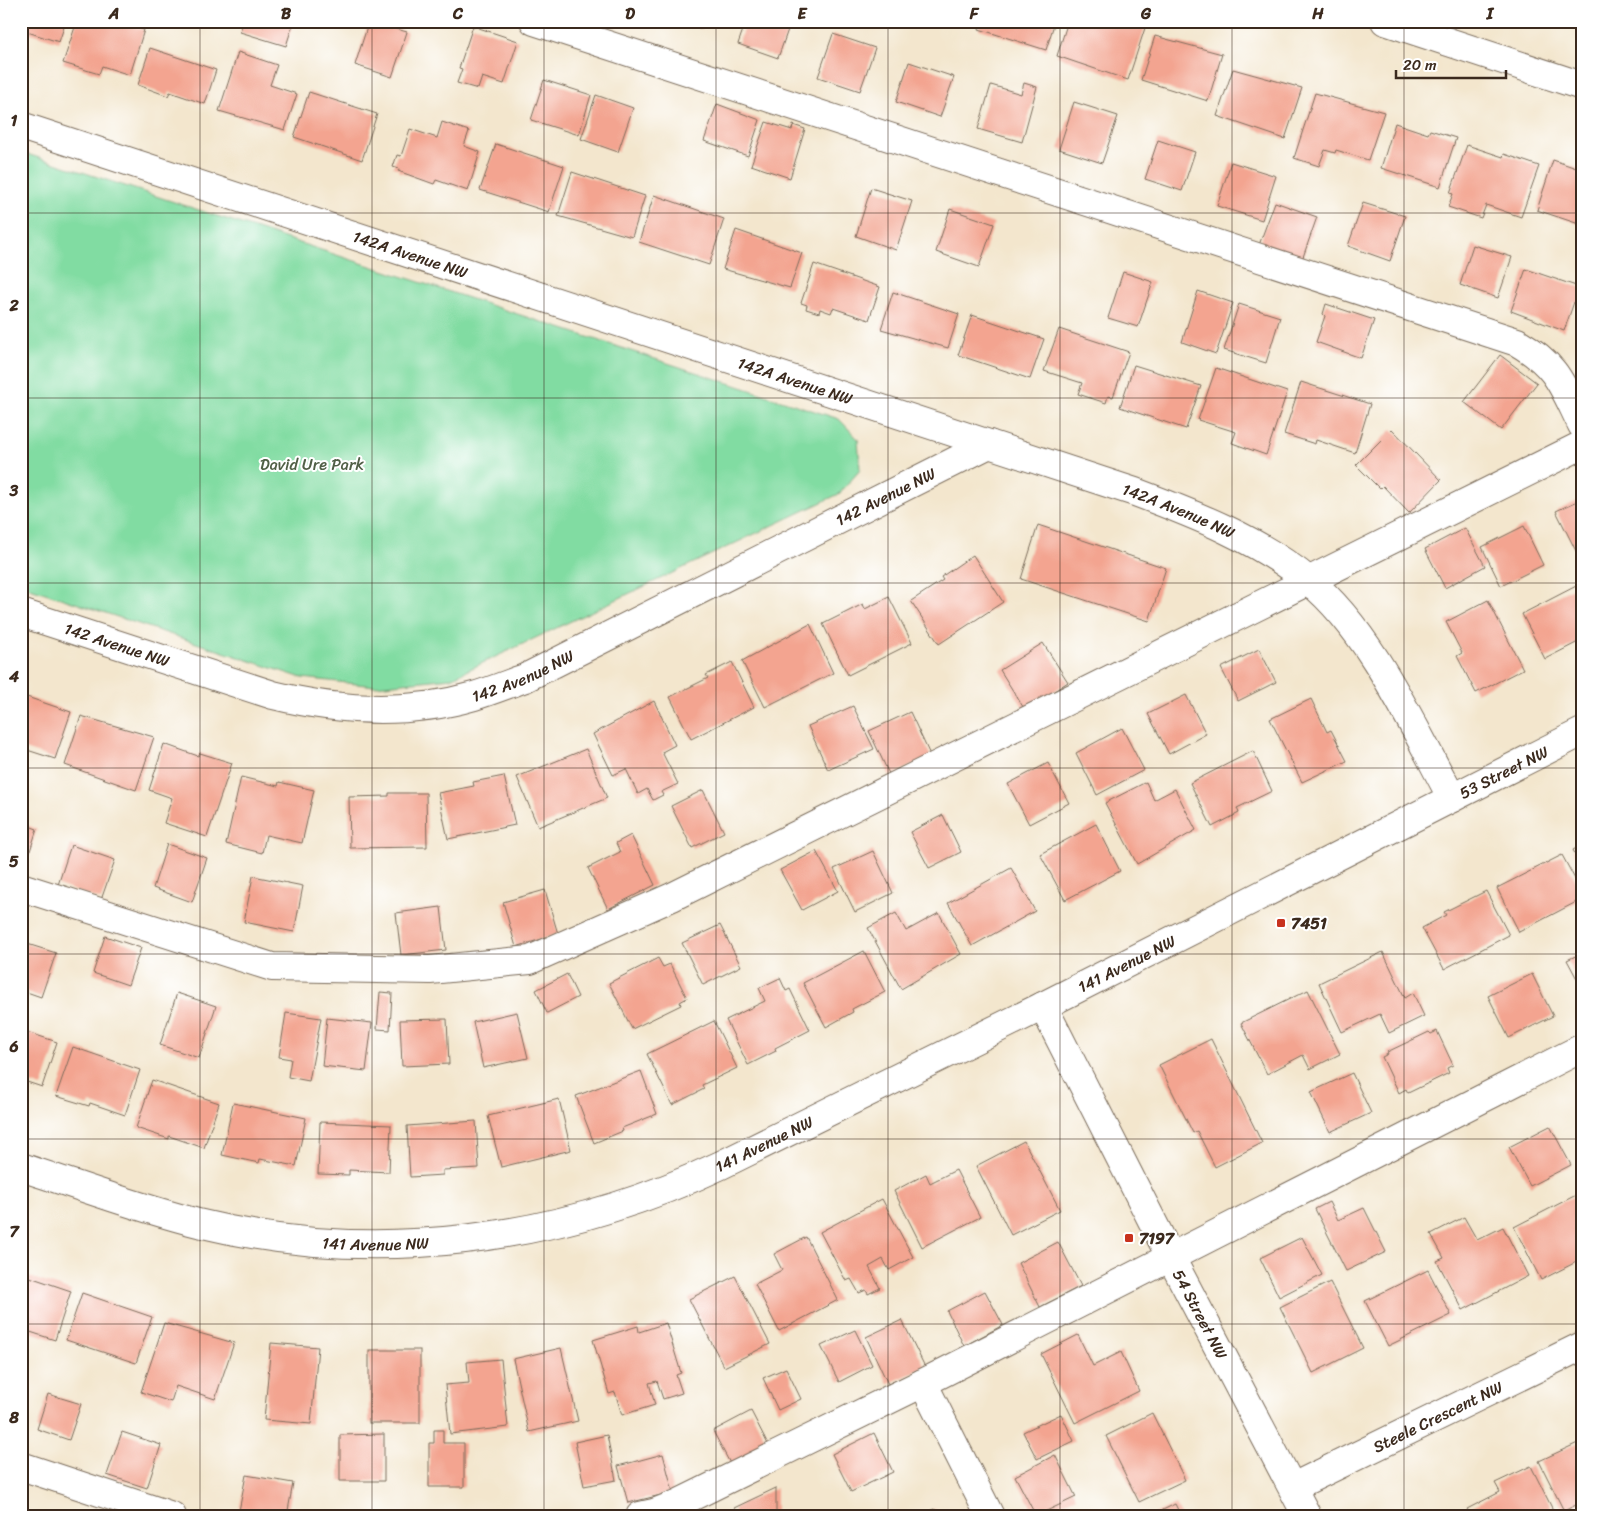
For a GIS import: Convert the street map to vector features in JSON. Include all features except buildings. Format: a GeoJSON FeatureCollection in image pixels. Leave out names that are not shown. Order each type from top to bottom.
{"type":"FeatureCollection","features":[{"type":"Feature","properties":{"kind":"street"},"geometry":{"type":"LineString","coordinates":[[534,21],[1517,342],[1537,354],[1552,368],[1582,425]]}},
{"type":"Feature","properties":{"kind":"street"},"geometry":{"type":"LineString","coordinates":[[1385,21],[1582,86]]}},
{"type":"Feature","properties":{"kind":"street","name":"142A Avenue NW"},"geometry":{"type":"LineString","coordinates":[[21,126],[1135,492],[1191,513],[1277,557],[1310,582],[1337,608],[1383,673],[1452,798]]}},
{"type":"Feature","properties":{"kind":"street","name":"142 Avenue NW"},"geometry":{"type":"LineString","coordinates":[[21,613],[273,695],[309,704],[383,709],[435,704],[473,696],[525,678],[989,444]]}},
{"type":"Feature","properties":{"kind":"street"},"geometry":{"type":"LineString","coordinates":[[21,887],[272,968],[430,970],[530,960],[672,897],[1310,582],[1582,445]]}},
{"type":"Feature","properties":{"kind":"street","name":"53 Street NW"},"geometry":{"type":"LineString","coordinates":[[1452,798],[1582,732]]}},
{"type":"Feature","properties":{"kind":"street","name":"141 Avenue NW"},"geometry":{"type":"LineString","coordinates":[[21,1167],[197,1223],[292,1240],[386,1245],[434,1243],[522,1232],[625,1205],[679,1185],[1043,1006],[1452,798]]}},
{"type":"Feature","properties":{"kind":"street","name":"54 Street NW"},"geometry":{"type":"LineString","coordinates":[[1043,1006],[1170,1256],[1293,1486],[1307,1516]]}},
{"type":"Feature","properties":{"kind":"street"},"geometry":{"type":"LineString","coordinates":[[640,1516],[678,1504],[924,1383],[1170,1256],[1582,1048]]}},
{"type":"Feature","properties":{"kind":"street","name":"Steele Crescent NW"},"geometry":{"type":"LineString","coordinates":[[1293,1486],[1582,1346]]}},
{"type":"Feature","properties":{"kind":"street"},"geometry":{"type":"LineString","coordinates":[[924,1383],[990,1516]]}},
{"type":"Feature","properties":{"kind":"street"},"geometry":{"type":"LineString","coordinates":[[21,1466],[172,1516]]}},
{"type":"Feature","properties":{"kind":"green space","name":"David Ure Park"},"geometry":{"type":"Polygon","coordinates":[[[21,152],[839,419],[858,439],[860,470],[839,494],[451,678],[375,686],[302,678],[21,585],[21,152]]]}},
{"type":"Feature","properties":{"kind":"place","name":"7451"},"geometry":{"type":"Point","coordinates":[1281,923]}},
{"type":"Feature","properties":{"kind":"place","name":"7197"},"geometry":{"type":"Point","coordinates":[1129,1238]}}]}
